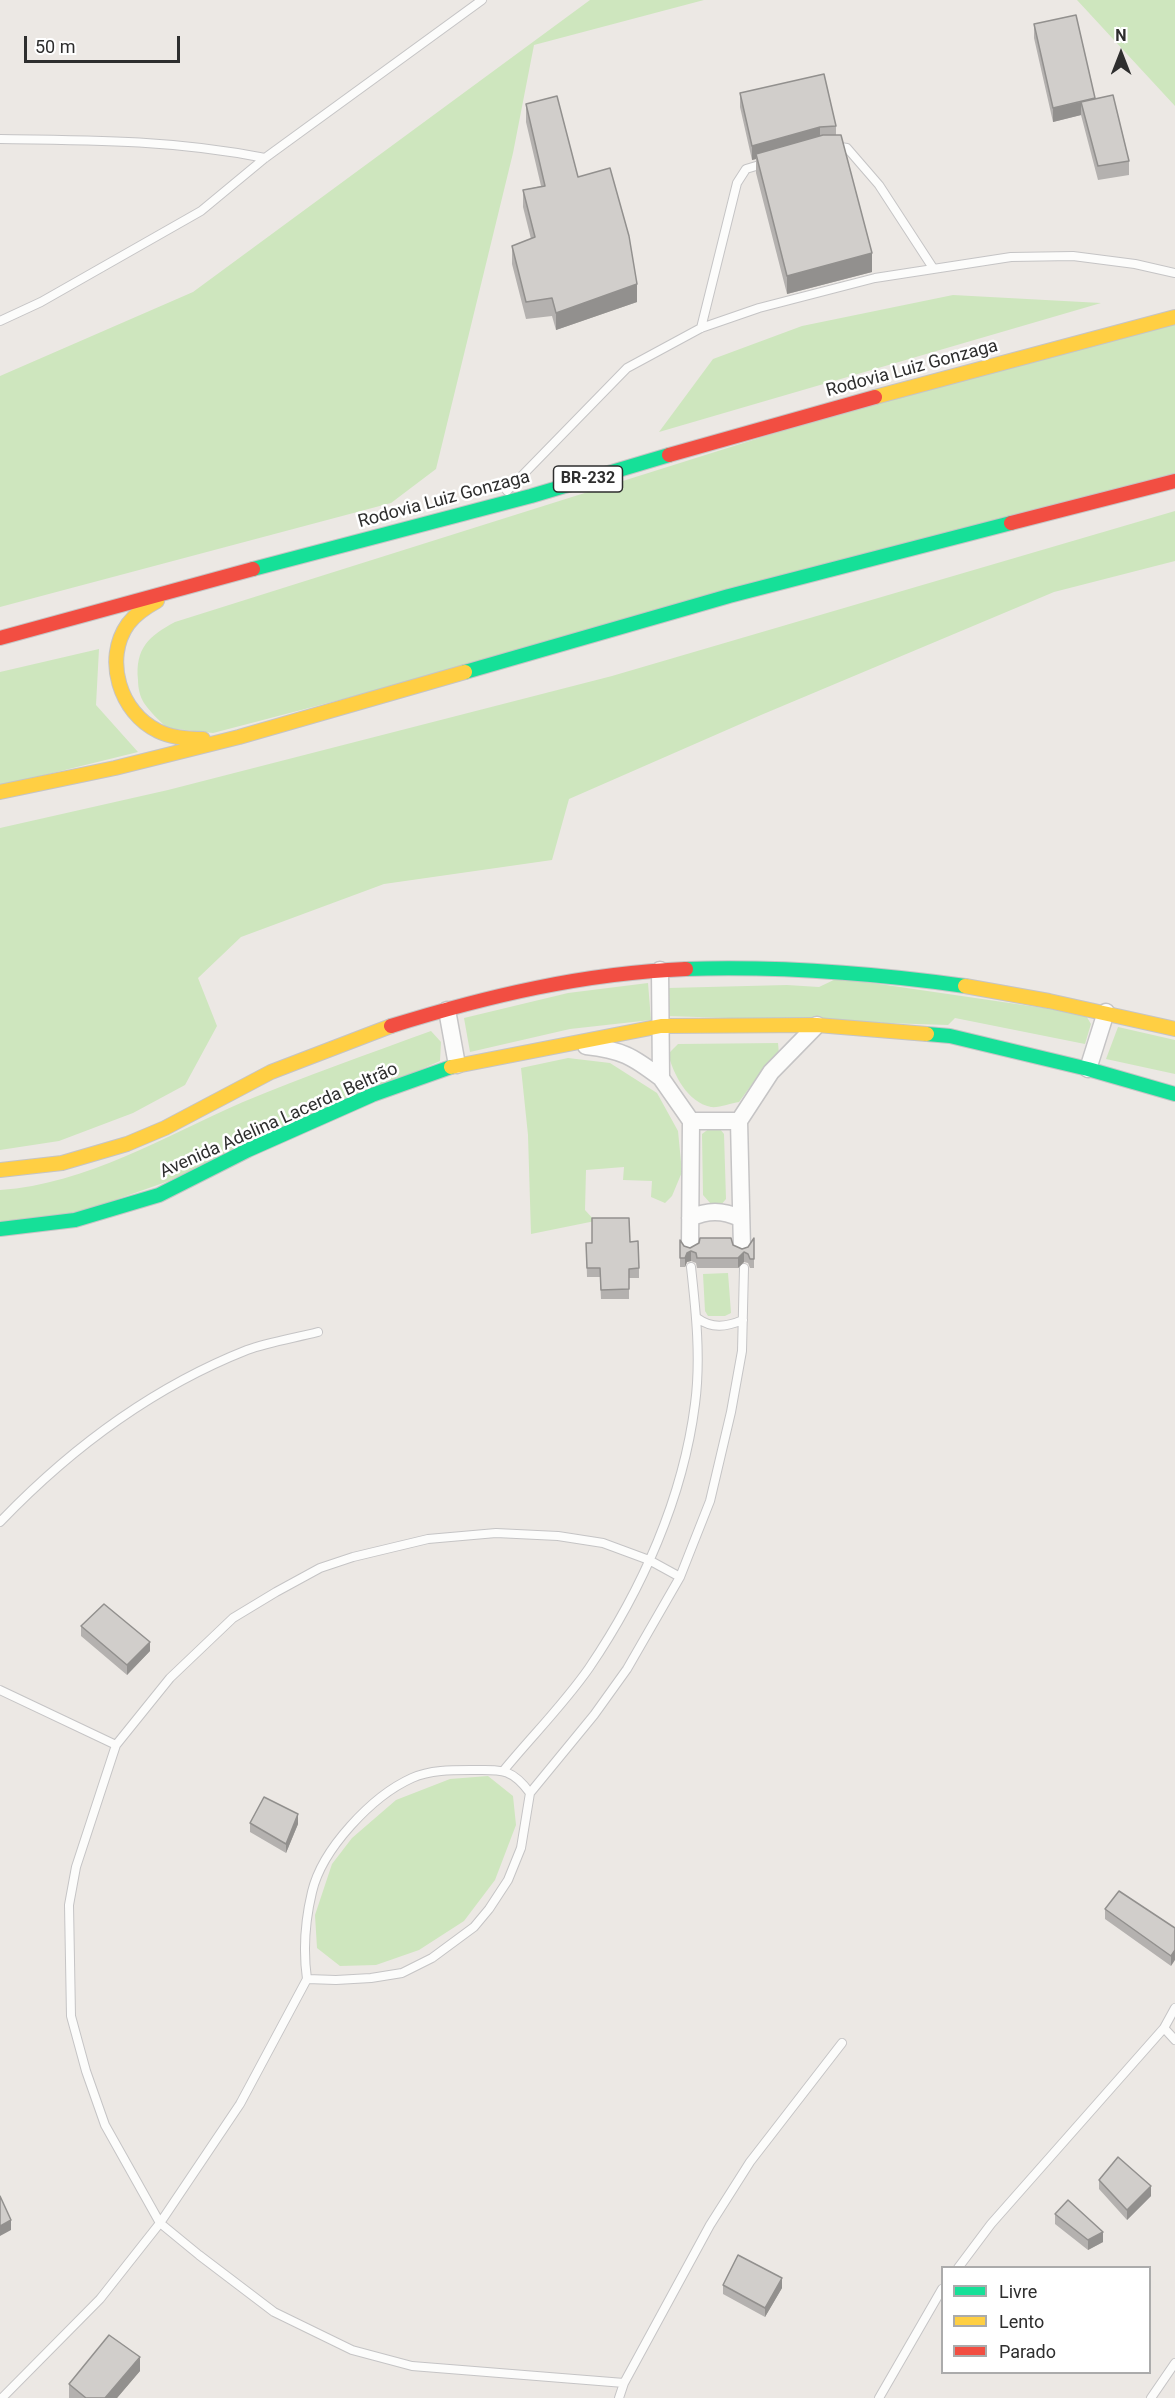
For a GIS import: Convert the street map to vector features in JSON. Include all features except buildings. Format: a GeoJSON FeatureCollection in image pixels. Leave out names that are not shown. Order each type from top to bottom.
{"type":"FeatureCollection","features":[{"type":"Feature","properties":{"kind":"main road","name":"Rodovia Luiz Gonzaga"},"geometry":{"type":"LineString","coordinates":[[0,638],[442,518],[491,508],[988,366],[1175,317]]}},
{"type":"Feature","properties":{"kind":"main road"},"geometry":{"type":"LineString","coordinates":[[0,792],[115,768],[239,737],[729,596],[1175,482]]}},
{"type":"Feature","properties":{"kind":"main road"},"geometry":{"type":"LineString","coordinates":[[203,584],[144,606],[131,617],[120,638],[116,662],[119,686],[129,707],[146,724],[167,735],[191,740],[239,737]]}},
{"type":"Feature","properties":{"kind":"main road"},"geometry":{"type":"LineString","coordinates":[[0,1170],[79,1159],[119,1147],[164,1129],[255,1079],[380,1030],[447,1010],[551,984],[660,970],[749,968],[833,971],[956,984],[1106,1012],[1175,1029]]}},
{"type":"Feature","properties":{"kind":"main road","name":"Avenida Adelina Lacerda Beltrão"},"geometry":{"type":"LineString","coordinates":[[0,1229],[75,1220],[159,1194],[248,1150],[372,1095],[457,1065],[661,1026],[817,1025],[950,1035],[1088,1069],[1175,1094]]}},
{"type":"Feature","properties":{"kind":"street"},"geometry":{"type":"LineString","coordinates":[[660,970],[661,1077]]}},
{"type":"Feature","properties":{"kind":"street"},"geometry":{"type":"LineString","coordinates":[[447,1010],[457,1065]]}},
{"type":"Feature","properties":{"kind":"street"},"geometry":{"type":"LineString","coordinates":[[1088,1069],[1106,1012]]}},
{"type":"Feature","properties":{"kind":"street"},"geometry":{"type":"LineString","coordinates":[[742,1248],[739,1120],[771,1072],[817,1025]]}},
{"type":"Feature","properties":{"kind":"street"},"geometry":{"type":"LineString","coordinates":[[564,1043],[619,1051],[635,1058],[661,1077],[691,1120],[690,1248]]}},
{"type":"Feature","properties":{"kind":"street"},"geometry":{"type":"LineString","coordinates":[[691,1120],[739,1120]]}},
{"type":"Feature","properties":{"kind":"street"},"geometry":{"type":"LineString","coordinates":[[690,1218],[715,1211],[726,1212],[740,1218]]}},
{"type":"Feature","properties":{"kind":"lane"},"geometry":{"type":"LineString","coordinates":[[0,321],[52,296],[201,211],[265,158],[482,0]]}},
{"type":"Feature","properties":{"kind":"lane"},"geometry":{"type":"LineString","coordinates":[[0,139],[170,143],[224,149],[265,158]]}},
{"type":"Feature","properties":{"kind":"lane"},"geometry":{"type":"LineString","coordinates":[[822,147],[847,148],[879,184],[933,268]]}},
{"type":"Feature","properties":{"kind":"lane"},"geometry":{"type":"LineString","coordinates":[[701,328],[737,183],[746,169],[776,159]]}},
{"type":"Feature","properties":{"kind":"lane"},"geometry":{"type":"LineString","coordinates":[[491,508],[627,368],[701,328],[782,302],[875,278],[1011,257],[1073,256],[1135,264],[1175,273]]}},
{"type":"Feature","properties":{"kind":"lane"},"geometry":{"type":"LineString","coordinates":[[504,1770],[587,1670],[622,1616],[669,1511],[684,1462],[695,1403],[697,1318],[691,1268]]}},
{"type":"Feature","properties":{"kind":"lane"},"geometry":{"type":"LineString","coordinates":[[307,1979],[360,1979],[402,1973],[432,1958],[474,1927],[508,1880],[521,1848],[530,1792],[594,1716],[627,1669],[680,1578],[710,1501],[740,1362],[744,1268]]}},
{"type":"Feature","properties":{"kind":"lane"},"geometry":{"type":"LineString","coordinates":[[697,1318],[706,1325],[721,1326],[743,1320]]}},
{"type":"Feature","properties":{"kind":"lane"},"geometry":{"type":"LineString","coordinates":[[0,1522],[33,1488],[96,1434],[139,1404],[189,1375],[249,1349],[318,1332]]}},
{"type":"Feature","properties":{"kind":"lane"},"geometry":{"type":"LineString","coordinates":[[624,2383],[412,2366],[352,2350],[274,2312],[160,2223],[105,2125],[86,2071],[71,2016],[69,1905],[76,1867],[116,1745],[170,1678],[233,1618],[320,1568],[353,1557],[428,1539],[496,1533],[558,1536],[603,1544],[649,1560],[680,1578]]}},
{"type":"Feature","properties":{"kind":"lane"},"geometry":{"type":"LineString","coordinates":[[0,1690],[116,1745]]}},
{"type":"Feature","properties":{"kind":"lane"},"geometry":{"type":"LineString","coordinates":[[1,2398],[100,2299],[160,2223],[240,2104],[307,1979],[303,1948],[312,1891],[326,1859],[347,1827],[381,1798],[412,1778],[446,1770],[504,1770],[521,1780],[530,1792]]}},
{"type":"Feature","properties":{"kind":"lane"},"geometry":{"type":"LineString","coordinates":[[960,2266],[991,2224],[1164,2028],[1175,2008]]}},
{"type":"Feature","properties":{"kind":"lane"},"geometry":{"type":"LineString","coordinates":[[1164,2028],[1175,2040]]}},
{"type":"Feature","properties":{"kind":"lane"},"geometry":{"type":"LineString","coordinates":[[619,2398],[624,2383],[710,2225],[750,2162],[842,2043]]}},
{"type":"Feature","properties":{"kind":"lane"},"geometry":{"type":"LineString","coordinates":[[879,2398],[941,2291]]}},
{"type":"Feature","properties":{"kind":"lane"},"geometry":{"type":"LineString","coordinates":[[1151,2398],[1175,2363]]}},
{"type":"Feature","properties":{"kind":"green space"},"geometry":{"type":"Polygon","coordinates":[[[590,0],[704,0],[534,45],[513,153],[436,469],[391,503],[0,607],[0,376],[193,292],[590,0]]]}},
{"type":"Feature","properties":{"kind":"green space"},"geometry":{"type":"Polygon","coordinates":[[[1077,0],[1175,0],[1175,106],[1077,0]]]}},
{"type":"Feature","properties":{"kind":"green space"},"geometry":{"type":"Polygon","coordinates":[[[953,295],[1101,303],[659,432],[713,359],[802,326],[953,295]]]}},
{"type":"Feature","properties":{"kind":"green space"},"geometry":{"type":"Polygon","coordinates":[[[1175,317],[1175,482],[213,733],[167,728],[149,710],[140,695],[138,669],[142,651],[151,638],[175,622],[988,366],[1175,317]]]}},
{"type":"Feature","properties":{"kind":"green space"},"geometry":{"type":"Polygon","coordinates":[[[1175,511],[1175,561],[1054,592],[761,715],[569,799],[552,860],[384,884],[241,937],[198,978],[217,1026],[185,1085],[133,1113],[59,1141],[0,1150],[0,828],[168,790],[612,676],[1175,511]]]}},
{"type":"Feature","properties":{"kind":"green space"},"geometry":{"type":"Polygon","coordinates":[[[99,649],[96,705],[138,752],[0,786],[0,672],[99,649]]]}},
{"type":"Feature","properties":{"kind":"green space"},"geometry":{"type":"Polygon","coordinates":[[[838,978],[1085,1014],[1091,1024],[1085,1044],[955,1018],[948,1025],[666,1016],[668,988],[787,985],[819,987],[838,978]]]}},
{"type":"Feature","properties":{"kind":"green space"},"geometry":{"type":"Polygon","coordinates":[[[648,983],[651,1020],[570,1029],[470,1052],[464,1018],[568,993],[648,983]]]}},
{"type":"Feature","properties":{"kind":"green space"},"geometry":{"type":"Polygon","coordinates":[[[1118,1027],[1175,1040],[1175,1074],[1106,1059],[1118,1027]]]}},
{"type":"Feature","properties":{"kind":"green space"},"geometry":{"type":"Polygon","coordinates":[[[431,1031],[441,1042],[440,1061],[166,1182],[78,1213],[0,1223],[0,1190],[32,1186],[64,1178],[125,1157],[266,1092],[431,1031]]]}},
{"type":"Feature","properties":{"kind":"green space"},"geometry":{"type":"Polygon","coordinates":[[[778,1043],[779,1054],[764,1068],[739,1102],[718,1107],[703,1104],[688,1094],[678,1079],[668,1054],[678,1044],[778,1043]]]}},
{"type":"Feature","properties":{"kind":"green space"},"geometry":{"type":"Polygon","coordinates":[[[568,1058],[610,1063],[657,1093],[678,1131],[682,1172],[672,1196],[665,1203],[651,1197],[652,1181],[623,1180],[624,1167],[586,1170],[585,1210],[595,1221],[531,1234],[528,1135],[521,1068],[568,1058]]]}},
{"type":"Feature","properties":{"kind":"green space"},"geometry":{"type":"Polygon","coordinates":[[[710,1128],[720,1129],[724,1134],[726,1199],[720,1206],[711,1204],[703,1195],[702,1134],[710,1128]]]}},
{"type":"Feature","properties":{"kind":"green space"},"geometry":{"type":"Polygon","coordinates":[[[728,1273],[731,1313],[725,1316],[708,1316],[705,1311],[703,1274],[728,1273]]]}},
{"type":"Feature","properties":{"kind":"green space"},"geometry":{"type":"Polygon","coordinates":[[[488,1776],[513,1796],[516,1825],[495,1880],[464,1921],[419,1950],[376,1965],[340,1966],[317,1948],[315,1915],[332,1864],[352,1838],[396,1800],[450,1779],[488,1776]]]}},
{"type":"Feature","properties":{"kind":"traffic: fast"},"geometry":{"type":"LineString","coordinates":[[253,569],[531,496],[669,455]]}},
{"type":"Feature","properties":{"kind":"traffic: fast"},"geometry":{"type":"LineString","coordinates":[[465,672],[729,596],[1011,523]]}},
{"type":"Feature","properties":{"kind":"traffic: fast"},"geometry":{"type":"LineString","coordinates":[[686,969],[825,972],[895,977],[965,986]]}},
{"type":"Feature","properties":{"kind":"traffic: fast"},"geometry":{"type":"LineString","coordinates":[[927,1034],[950,1036],[1088,1069],[1175,1094]]}},
{"type":"Feature","properties":{"kind":"traffic: fast"},"geometry":{"type":"LineString","coordinates":[[0,1229],[75,1220],[159,1195],[248,1150],[372,1095],[451,1067]]}},
{"type":"Feature","properties":{"kind":"traffic: slow"},"geometry":{"type":"LineString","coordinates":[[875,397],[1175,317]]}},
{"type":"Feature","properties":{"kind":"traffic: slow"},"geometry":{"type":"LineString","coordinates":[[157,601],[134,617],[121,638],[116,668],[119,684],[134,712],[145,723],[169,735],[203,739]]}},
{"type":"Feature","properties":{"kind":"traffic: slow"},"geometry":{"type":"LineString","coordinates":[[0,792],[115,768],[239,737],[465,672]]}},
{"type":"Feature","properties":{"kind":"traffic: slow"},"geometry":{"type":"LineString","coordinates":[[965,986],[1049,1001],[1175,1029]]}},
{"type":"Feature","properties":{"kind":"traffic: slow"},"geometry":{"type":"LineString","coordinates":[[451,1067],[661,1026],[817,1025],[927,1034]]}},
{"type":"Feature","properties":{"kind":"traffic: slow"},"geometry":{"type":"LineString","coordinates":[[0,1170],[62,1163],[127,1144],[165,1128],[271,1072],[391,1026]]}},
{"type":"Feature","properties":{"kind":"traffic: jam"},"geometry":{"type":"LineString","coordinates":[[669,455],[875,397]]}},
{"type":"Feature","properties":{"kind":"traffic: jam"},"geometry":{"type":"LineString","coordinates":[[1011,523],[1175,481]]}},
{"type":"Feature","properties":{"kind":"traffic: jam"},"geometry":{"type":"LineString","coordinates":[[0,638],[253,569]]}},
{"type":"Feature","properties":{"kind":"traffic: jam"},"geometry":{"type":"LineString","coordinates":[[391,1026],[463,1005],[537,988],[611,975],[686,969]]}}]}
